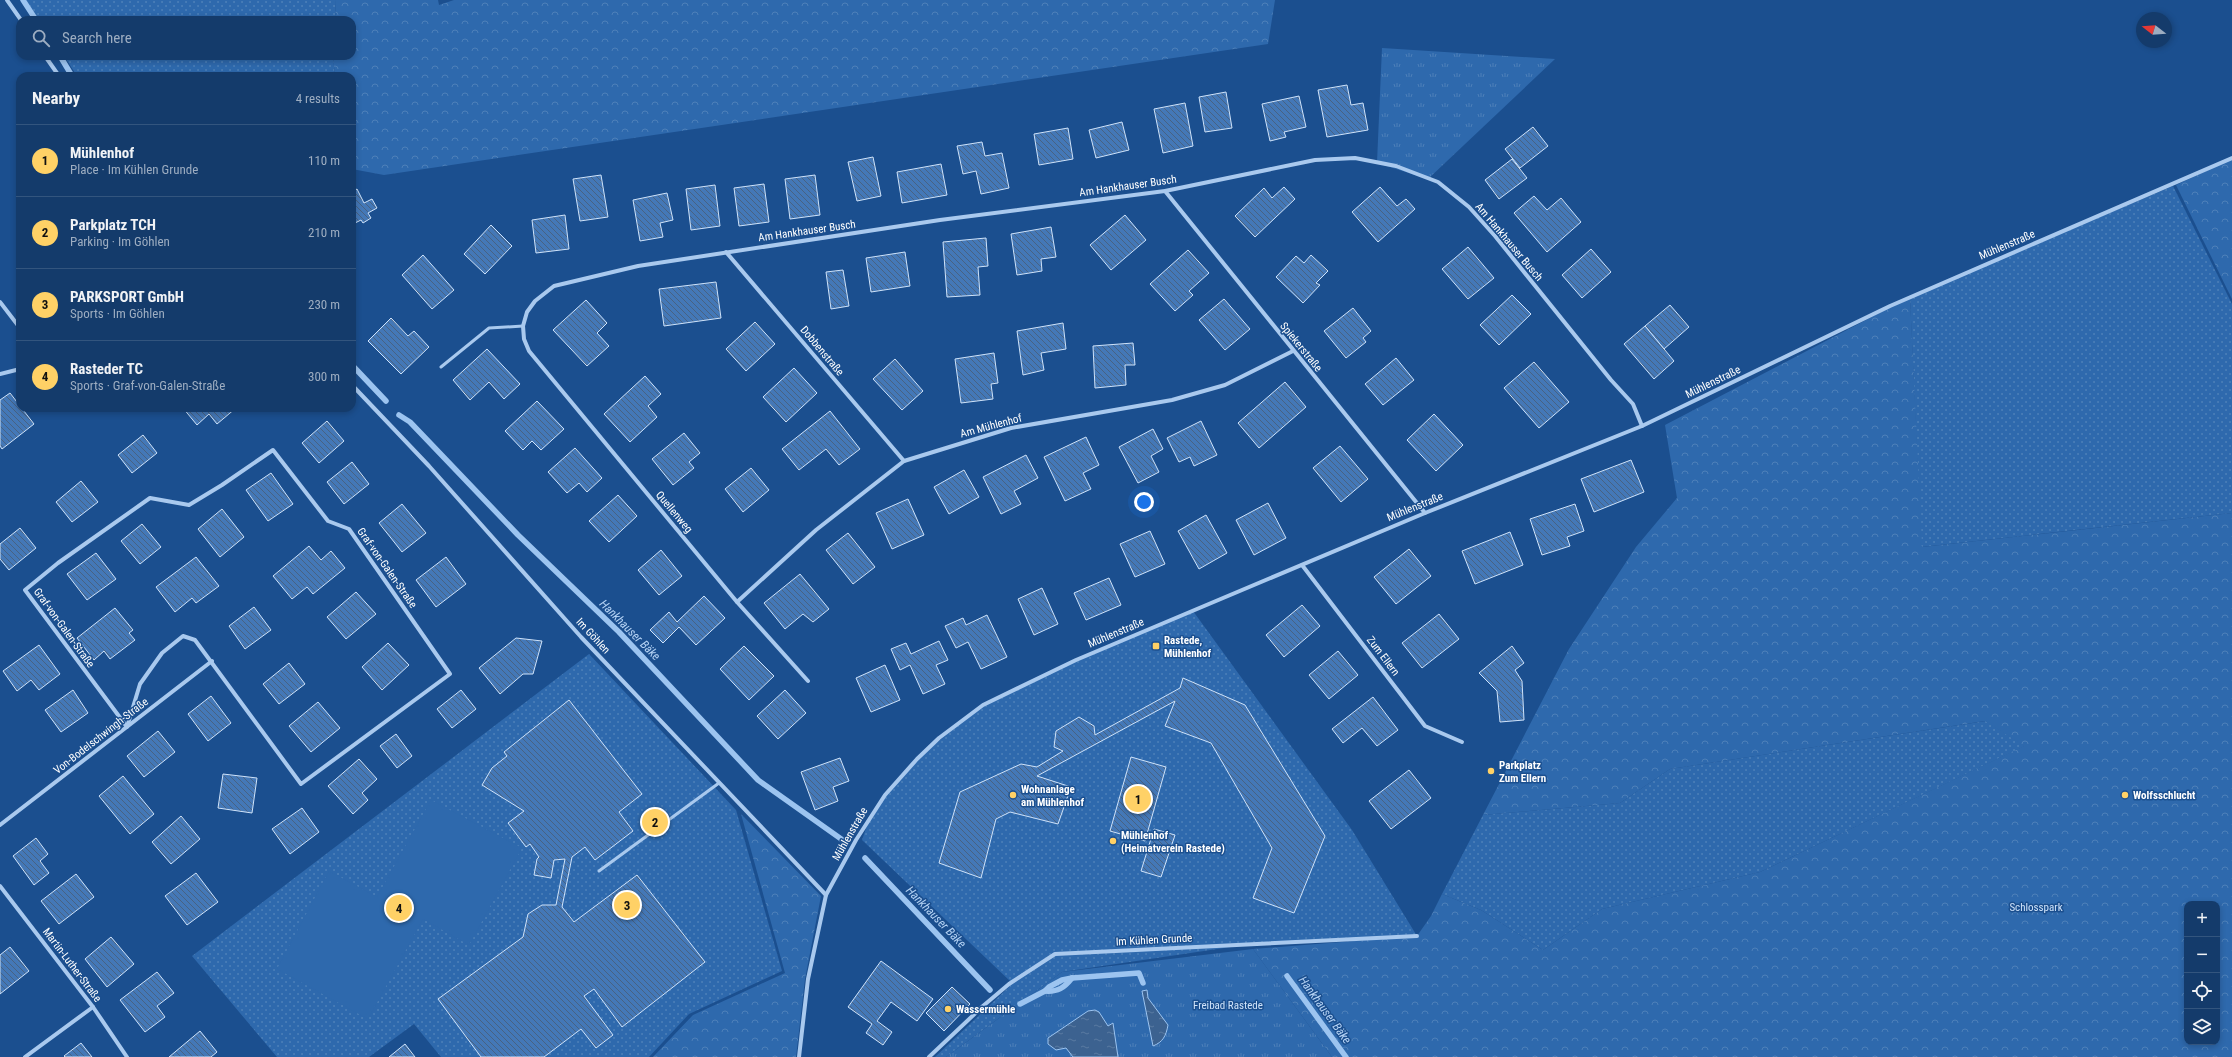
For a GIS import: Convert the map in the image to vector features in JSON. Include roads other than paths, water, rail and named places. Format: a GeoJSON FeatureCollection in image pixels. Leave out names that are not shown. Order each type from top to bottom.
{"type":"FeatureCollection","features":[{"type":"Feature","properties":{"kind":"street"},"geometry":{"type":"LineString","coordinates":[[7,0],[18,16]]}},
{"type":"Feature","properties":{"kind":"street"},"geometry":{"type":"LineString","coordinates":[[48,60],[56,72]]}},
{"type":"Feature","properties":{"kind":"street","name":"Am Hankhauser Busch"},"geometry":{"type":"LineString","coordinates":[[523,326],[527,312],[535,301],[554,286],[638,266],[940,220],[1166,191],[1315,160],[1355,158],[1396,166],[1438,182],[1468,207],[1494,236],[1611,380],[1633,404],[1642,426]]}},
{"type":"Feature","properties":{"kind":"street","name":"Mühlenstraße"},"geometry":{"type":"LineString","coordinates":[[800,1057],[808,979],[826,895],[856,840],[885,795],[917,759],[939,738],[983,705],[1076,660],[1425,513],[1642,426],[1890,306],[2232,158]]}},
{"type":"Feature","properties":{"kind":"street","name":"Spiekerstraße"},"geometry":{"type":"LineString","coordinates":[[1166,191],[1293,351],[1425,513]]}},
{"type":"Feature","properties":{"kind":"street","name":"Dobbenstraße"},"geometry":{"type":"LineString","coordinates":[[726,252],[904,461]]}},
{"type":"Feature","properties":{"kind":"street"},"geometry":{"type":"LineString","coordinates":[[0,302],[16,323]]}},
{"type":"Feature","properties":{"kind":"street","name":"Quellenweg"},"geometry":{"type":"LineString","coordinates":[[523,326],[524,339],[529,351],[736,602],[808,681]]}},
{"type":"Feature","properties":{"kind":"street","name":"Am Mühlenhof"},"geometry":{"type":"LineString","coordinates":[[736,602],[816,530],[904,461],[1011,428],[1172,400],[1225,385],[1293,351]]}},
{"type":"Feature","properties":{"kind":"street"},"geometry":{"type":"LineString","coordinates":[[0,374],[16,370]]}},
{"type":"Feature","properties":{"kind":"street","name":"Im Göhlen"},"geometry":{"type":"LineString","coordinates":[[356,389],[429,466],[581,637],[826,895]]}},
{"type":"Feature","properties":{"kind":"street","name":"Graf-von-Galen-Straße"},"geometry":{"type":"LineString","coordinates":[[272,450],[328,521],[349,529],[450,674],[300,784],[212,661],[195,640],[183,636],[162,653],[140,684],[127,727],[25,590],[58,563],[150,498],[188,505],[222,485],[272,450]]}},
{"type":"Feature","properties":{"kind":"street","name":"Zum Ellern"},"geometry":{"type":"LineString","coordinates":[[1302,565],[1425,726],[1462,742]]}},
{"type":"Feature","properties":{"kind":"street","name":"Von-Bodelschwingh-Straße"},"geometry":{"type":"LineString","coordinates":[[0,825],[212,661]]}},
{"type":"Feature","properties":{"kind":"street","name":"Martin-Luther-Straße"},"geometry":{"type":"LineString","coordinates":[[0,886],[93,1007],[127,1057]]}},
{"type":"Feature","properties":{"kind":"street","name":"Im Kühlen Grunde"},"geometry":{"type":"LineString","coordinates":[[929,1057],[1008,984],[1055,954],[1417,936]]}},
{"type":"Feature","properties":{"kind":"street"},"geometry":{"type":"LineString","coordinates":[[25,1057],[93,1007]]}},
{"type":"Feature","properties":{"kind":"lane"},"geometry":{"type":"LineString","coordinates":[[440,367],[489,328],[523,326]]}},
{"type":"Feature","properties":{"kind":"lane"},"geometry":{"type":"LineString","coordinates":[[599,871],[719,783]]}},
{"type":"Feature","properties":{"kind":"water"},"geometry":{"type":"Polygon","coordinates":[[[1147,990],[1148,998],[1168,1025],[1164,1038],[1153,1046],[1142,991],[1147,990]]]}},
{"type":"Feature","properties":{"kind":"water"},"geometry":{"type":"Polygon","coordinates":[[[1095,1010],[1099,1012],[1108,1026],[1113,1023],[1118,1057],[1073,1057],[1066,1048],[1056,1050],[1048,1044],[1048,1038],[1088,1011],[1095,1010]]]}},
{"type":"Feature","properties":{"kind":"waterway"},"geometry":{"type":"LineString","coordinates":[[23,0],[33,16]]}},
{"type":"Feature","properties":{"kind":"waterway"},"geometry":{"type":"LineString","coordinates":[[62,60],[70,72]]}},
{"type":"Feature","properties":{"kind":"waterway"},"geometry":{"type":"LineString","coordinates":[[356,369],[386,401]]}},
{"type":"Feature","properties":{"kind":"waterway","name":"Hankhauser Bäke"},"geometry":{"type":"LineString","coordinates":[[399,415],[410,422],[518,535],[619,632],[758,780],[844,841]]}},
{"type":"Feature","properties":{"kind":"waterway","name":"Hankhauser Bäke"},"geometry":{"type":"LineString","coordinates":[[865,858],[990,990]]}},
{"type":"Feature","properties":{"kind":"waterway"},"geometry":{"type":"LineString","coordinates":[[1020,1004],[1062,980],[1072,978],[1139,973],[1143,983]]}},
{"type":"Feature","properties":{"kind":"waterway","name":"Hankhauser Bäke"},"geometry":{"type":"LineString","coordinates":[[1287,976],[1346,1057]]}},
{"type":"Feature","properties":{"kind":"waterway"},"geometry":{"type":"LineString","coordinates":[[1045,991],[1060,989],[1072,978]]}},
{"type":"Feature","properties":{"kind":"place","name":"Rastede, Mühlenhof"},"geometry":{"type":"Point","coordinates":[1156,646]}},
{"type":"Feature","properties":{"kind":"place","name":"Parkplatz Zum Ellern"},"geometry":{"type":"Point","coordinates":[1491,771]}},
{"type":"Feature","properties":{"kind":"place","name":"Wohnanlage am Mühlenhof"},"geometry":{"type":"Point","coordinates":[1013,795]}},
{"type":"Feature","properties":{"kind":"place","name":"Wolfsschlucht"},"geometry":{"type":"Point","coordinates":[2125,795]}},
{"type":"Feature","properties":{"kind":"place","name":"Mühlenhof"},"geometry":{"type":"Point","coordinates":[1138,799]}},
{"type":"Feature","properties":{"kind":"place","name":"Parkplatz TCH"},"geometry":{"type":"Point","coordinates":[655,822]}},
{"type":"Feature","properties":{"kind":"place","name":"Mühlenhof (Heimatverein Rastede)"},"geometry":{"type":"Point","coordinates":[1113,841]}},
{"type":"Feature","properties":{"kind":"place","name":"PARKSPORT GmbH"},"geometry":{"type":"Point","coordinates":[627,905]}},
{"type":"Feature","properties":{"kind":"place","name":"Rasteder TC"},"geometry":{"type":"Point","coordinates":[399,908]}},
{"type":"Feature","properties":{"kind":"place","name":"Wassermühle"},"geometry":{"type":"Point","coordinates":[948,1009]}},
{"type":"Feature","properties":{"kind":"park label","name":"Schlosspark"},"geometry":{"type":"Point","coordinates":[2036,907]}},
{"type":"Feature","properties":{"kind":"park label","name":"Freibad Rastede"},"geometry":{"type":"Point","coordinates":[1228,1005]}}]}
